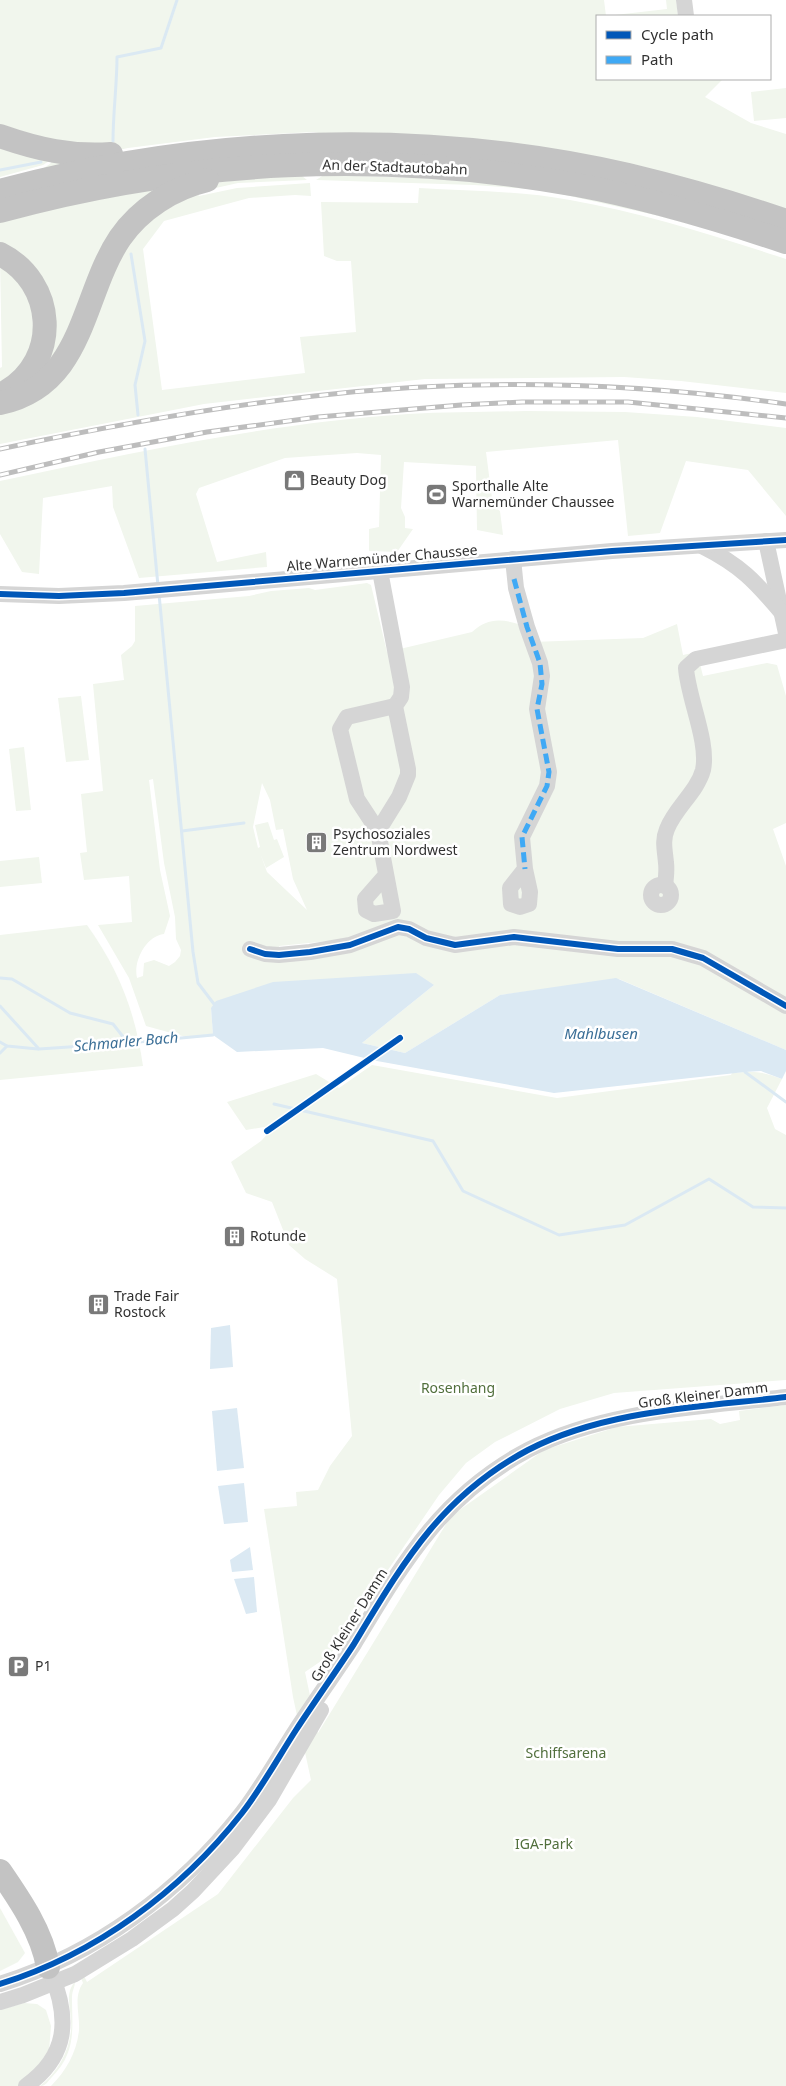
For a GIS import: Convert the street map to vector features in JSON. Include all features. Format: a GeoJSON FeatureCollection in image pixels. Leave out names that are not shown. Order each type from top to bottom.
{"type":"FeatureCollection","features":[{"type":"Feature","properties":{"kind":"highway"},"geometry":{"type":"LineString","coordinates":[[0,136],[56,152],[95,155],[124,153],[160,157]]}},
{"type":"Feature","properties":{"kind":"highway","name":"An der Stadtautobahn"},"geometry":{"type":"LineString","coordinates":[[0,191],[74,172],[160,157],[256,147],[350,145],[468,150],[531,158],[627,175],[715,197],[786,221]]}},
{"type":"Feature","properties":{"kind":"highway","name":"An der Stadtautobahn"},"geometry":{"type":"LineString","coordinates":[[0,211],[81,191],[205,170],[270,166],[360,165],[466,170],[558,182],[621,194],[704,215],[786,242]]}},
{"type":"Feature","properties":{"kind":"highway"},"geometry":{"type":"LineString","coordinates":[[0,403],[18,397],[39,386],[62,363],[76,342],[112,252],[131,223],[142,213],[170,194],[188,185],[209,180],[254,175],[270,166]]}},
{"type":"Feature","properties":{"kind":"highway"},"geometry":{"type":"LineString","coordinates":[[0,254],[23,270],[36,287],[44,311],[45,328],[39,356],[30,371],[21,382],[0,395]]}},
{"type":"Feature","properties":{"kind":"highway"},"geometry":{"type":"LineString","coordinates":[[0,1871],[28,1916],[45,1949],[52,1975]]}},
{"type":"Feature","properties":{"kind":"highway"},"geometry":{"type":"LineString","coordinates":[[0,1895],[33,1955],[52,1975]]}},
{"type":"Feature","properties":{"kind":"street"},"geometry":{"type":"LineString","coordinates":[[684,0],[686,15]]}},
{"type":"Feature","properties":{"kind":"street"},"geometry":{"type":"LineString","coordinates":[[715,197],[752,200],[786,212]]}},
{"type":"Feature","properties":{"kind":"street","name":"Alte Warnemünder Chaussee"},"geometry":{"type":"LineString","coordinates":[[0,594],[59,596],[161,590],[513,559],[786,540]]}},
{"type":"Feature","properties":{"kind":"street"},"geometry":{"type":"LineString","coordinates":[[766,541],[786,633]]}},
{"type":"Feature","properties":{"kind":"street","name":"Alte Warnemünder Chaussee"},"geometry":{"type":"LineString","coordinates":[[700,545],[727,558],[746,573],[782,613]]}},
{"type":"Feature","properties":{"kind":"street"},"geometry":{"type":"LineString","coordinates":[[513,559],[516,588],[541,670],[542,684],[537,709],[549,772],[547,786],[522,837],[524,869]]}},
{"type":"Feature","properties":{"kind":"street","name":"Alte Warnemünder Chaussee"},"geometry":{"type":"LineString","coordinates":[[378,830],[399,796],[408,775],[395,706],[401,697],[402,688],[380,571]]}},
{"type":"Feature","properties":{"kind":"street"},"geometry":{"type":"LineString","coordinates":[[665,886],[667,865],[663,840],[667,827],[699,780],[703,769],[701,739],[686,679],[686,668],[696,659],[786,640]]}},
{"type":"Feature","properties":{"kind":"street"},"geometry":{"type":"LineString","coordinates":[[386,875],[378,830],[356,799],[340,728],[347,717],[395,706]]}},
{"type":"Feature","properties":{"kind":"street"},"geometry":{"type":"LineString","coordinates":[[250,949],[265,954],[279,955],[310,952],[350,946],[398,927],[409,929],[433,940],[455,945],[514,937],[618,949],[672,950],[703,958],[786,1006]]}},
{"type":"Feature","properties":{"kind":"street","name":"Groß Kleiner Damm"},"geometry":{"type":"LineString","coordinates":[[0,2002],[52,1975],[174,1887],[203,1858],[257,1792],[352,1647],[399,1570],[445,1512],[485,1477],[528,1450],[586,1426],[647,1414],[786,1397]]}},
{"type":"Feature","properties":{"kind":"street"},"geometry":{"type":"LineString","coordinates":[[26,2086],[41,2074],[51,2062],[58,2051],[61,2040],[63,2027],[62,2004],[52,1975]]}},
{"type":"Feature","properties":{"kind":"street","name":"Groß Kleiner Damm"},"geometry":{"type":"LineString","coordinates":[[0,1984],[52,1975]]}},
{"type":"Feature","properties":{"kind":"green space"},"geometry":{"type":"Polygon","coordinates":[[[0,0],[604,0],[606,15],[596,15],[596,80],[722,80],[705,97],[751,123],[786,134],[786,212],[313,132],[215,137],[128,148],[95,155],[69,166],[42,169],[50,164],[56,153],[0,136],[0,0]]]}},
{"type":"Feature","properties":{"kind":"green space"},"geometry":{"type":"Polygon","coordinates":[[[666,0],[676,0],[678,15],[615,15],[667,9],[666,0]]]}},
{"type":"Feature","properties":{"kind":"green space"},"geometry":{"type":"Polygon","coordinates":[[[786,88],[786,118],[754,121],[751,92],[786,88]]]}},
{"type":"Feature","properties":{"kind":"green space"},"geometry":{"type":"Polygon","coordinates":[[[0,141],[49,161],[43,165],[0,177],[0,141]]]}},
{"type":"Feature","properties":{"kind":"green space"},"geometry":{"type":"Polygon","coordinates":[[[324,175],[512,181],[567,190],[710,230],[655,215],[543,190],[474,185],[316,180],[324,175]]]}},
{"type":"Feature","properties":{"kind":"green space"},"geometry":{"type":"Polygon","coordinates":[[[302,176],[307,180],[238,183],[198,192],[214,183],[255,178],[302,176]]]}},
{"type":"Feature","properties":{"kind":"green space"},"geometry":{"type":"Polygon","coordinates":[[[171,181],[156,195],[47,371],[52,330],[0,248],[0,217],[171,181]]]}},
{"type":"Feature","properties":{"kind":"green space"},"geometry":{"type":"Polygon","coordinates":[[[310,183],[311,196],[295,195],[249,198],[164,221],[143,249],[162,390],[305,373],[300,337],[356,332],[351,261],[337,261],[324,256],[321,202],[418,203],[419,188],[514,193],[597,205],[652,218],[786,259],[786,393],[681,381],[624,377],[425,379],[204,404],[0,444],[0,407],[30,395],[134,228],[198,192],[199,196],[237,188],[310,183]]]}},
{"type":"Feature","properties":{"kind":"green space"},"geometry":{"type":"Polygon","coordinates":[[[0,260],[30,288],[35,349],[0,390],[0,368],[2,367],[0,260]]]}},
{"type":"Feature","properties":{"kind":"green space"},"geometry":{"type":"Polygon","coordinates":[[[526,411],[625,412],[697,417],[786,428],[786,516],[748,470],[686,461],[660,533],[628,536],[618,440],[486,452],[493,506],[500,511],[503,535],[477,530],[476,466],[404,462],[401,508],[405,517],[405,528],[413,529],[397,552],[369,551],[369,529],[379,527],[381,455],[357,453],[285,458],[199,488],[196,494],[217,562],[266,552],[267,567],[139,578],[113,507],[112,486],[43,498],[39,574],[22,572],[0,534],[0,481],[152,449],[305,424],[408,414],[526,411]]]}},
{"type":"Feature","properties":{"kind":"green space"},"geometry":{"type":"Polygon","coordinates":[[[367,583],[371,585],[387,652],[472,632],[485,623],[498,620],[527,627],[532,642],[643,638],[677,624],[683,655],[697,652],[703,676],[767,663],[777,665],[786,696],[786,823],[773,829],[786,866],[786,1050],[619,979],[500,995],[405,1053],[362,1043],[434,985],[211,1008],[213,1035],[186,1037],[146,1026],[129,978],[98,925],[132,922],[129,876],[84,880],[80,853],[87,852],[81,794],[103,791],[93,684],[124,680],[121,655],[135,641],[135,606],[249,596],[271,591],[309,588],[315,590],[367,583]],[[153,779],[149,780],[160,870],[170,916],[164,934],[152,939],[142,950],[137,964],[137,978],[143,976],[144,963],[154,960],[169,966],[180,956],[181,950],[176,939],[175,917],[164,863],[153,779]],[[262,783],[253,827],[258,848],[260,847],[255,825],[268,822],[274,840],[277,839],[284,857],[266,868],[260,853],[267,872],[307,910],[293,879],[283,829],[276,830],[270,800],[262,783]],[[349,939],[279,946],[279,960],[349,939]]]}},
{"type":"Feature","properties":{"kind":"green space"},"geometry":{"type":"Polygon","coordinates":[[[81,696],[89,760],[66,762],[58,698],[81,696]]]}},
{"type":"Feature","properties":{"kind":"green space"},"geometry":{"type":"Polygon","coordinates":[[[24,747],[31,810],[16,811],[9,749],[24,747]]]}},
{"type":"Feature","properties":{"kind":"green space"},"geometry":{"type":"Polygon","coordinates":[[[39,857],[42,883],[0,887],[0,861],[39,857]]]}},
{"type":"Feature","properties":{"kind":"green space"},"geometry":{"type":"Polygon","coordinates":[[[87,925],[108,958],[124,992],[140,1046],[143,1066],[0,1080],[0,935],[87,925]]]}},
{"type":"Feature","properties":{"kind":"green space","name":"IGA-Park"},"geometry":{"type":"Polygon","coordinates":[[[372,1065],[557,1098],[731,1075],[732,1073],[740,1072],[763,1073],[782,1079],[767,1108],[775,1129],[786,1135],[786,1380],[614,1393],[560,1409],[495,1442],[466,1463],[439,1495],[330,1655],[305,1672],[318,1733],[451,1516],[544,1450],[617,1427],[711,1419],[720,1424],[740,1420],[739,1411],[786,1405],[786,2086],[51,2086],[66,2067],[76,2046],[79,2030],[78,1994],[83,1983],[81,1978],[84,1976],[87,1982],[218,1894],[293,1798],[311,1780],[293,1697],[264,1509],[297,1506],[296,1492],[318,1490],[330,1466],[352,1436],[337,1279],[305,1259],[289,1245],[272,1202],[246,1193],[231,1162],[261,1141],[276,1125],[246,1130],[227,1102],[316,1074],[339,1088],[372,1065]]]}},
{"type":"Feature","properties":{"kind":"green space"},"geometry":{"type":"Polygon","coordinates":[[[0,1908],[25,1953],[18,1962],[0,1971],[0,1908]]]}},
{"type":"Feature","properties":{"kind":"green space"},"geometry":{"type":"Polygon","coordinates":[[[75,1982],[72,1994],[71,2039],[66,2058],[47,2083],[40,2086],[62,2061],[68,2046],[71,2024],[69,1998],[71,1987],[75,1982]]]}},
{"type":"Feature","properties":{"kind":"green space"},"geometry":{"type":"Polygon","coordinates":[[[24,2003],[37,2004],[46,2010],[51,2026],[49,2051],[27,2080],[18,2086],[0,2086],[0,2010],[24,2003]]]}},
{"type":"Feature","properties":{"kind":"water","name":"Mahlbusen"},"geometry":{"type":"Polygon","coordinates":[[[416,973],[434,985],[362,1043],[405,1053],[500,995],[616,978],[786,1050],[786,1071],[782,1079],[761,1071],[554,1093],[377,1061],[323,1048],[237,1052],[213,1035],[211,1008],[216,1001],[273,982],[416,973]]]}},
{"type":"Feature","properties":{"kind":"water"},"geometry":{"type":"Polygon","coordinates":[[[230,1325],[233,1367],[210,1369],[211,1328],[230,1325]]]}},
{"type":"Feature","properties":{"kind":"water"},"geometry":{"type":"Polygon","coordinates":[[[237,1408],[244,1468],[217,1471],[212,1411],[237,1408]]]}},
{"type":"Feature","properties":{"kind":"water"},"geometry":{"type":"Polygon","coordinates":[[[244,1483],[248,1522],[224,1524],[218,1486],[244,1483]]]}},
{"type":"Feature","properties":{"kind":"water"},"geometry":{"type":"Polygon","coordinates":[[[250,1547],[253,1570],[232,1572],[230,1560],[250,1547]]]}},
{"type":"Feature","properties":{"kind":"water"},"geometry":{"type":"Polygon","coordinates":[[[254,1577],[257,1612],[246,1614],[234,1579],[254,1577]]]}},
{"type":"Feature","properties":{"kind":"waterway"},"geometry":{"type":"LineString","coordinates":[[113,141],[117,57],[161,48],[177,0]]}},
{"type":"Feature","properties":{"kind":"waterway"},"geometry":{"type":"LineString","coordinates":[[0,170],[41,162]]}},
{"type":"Feature","properties":{"kind":"waterway"},"geometry":{"type":"LineString","coordinates":[[131,254],[145,341],[135,385],[138,415]]}},
{"type":"Feature","properties":{"kind":"waterway"},"geometry":{"type":"LineString","coordinates":[[145,449],[158,586]]}},
{"type":"Feature","properties":{"kind":"waterway"},"geometry":{"type":"LineString","coordinates":[[159,594],[193,952],[198,983],[214,1004]]}},
{"type":"Feature","properties":{"kind":"waterway"},"geometry":{"type":"LineString","coordinates":[[182,831],[244,823]]}},
{"type":"Feature","properties":{"kind":"waterway"},"geometry":{"type":"LineString","coordinates":[[0,978],[12,979],[70,1013],[113,1024],[128,1043]]}},
{"type":"Feature","properties":{"kind":"waterway","name":"Schmarler Bach"},"geometry":{"type":"LineString","coordinates":[[0,1006],[39,1049],[213,1035]]}},
{"type":"Feature","properties":{"kind":"waterway","name":"Schmarler Bach"},"geometry":{"type":"LineString","coordinates":[[0,1042],[7,1046],[38,1049]]}},
{"type":"Feature","properties":{"kind":"waterway","name":"Schmarler Bach"},"geometry":{"type":"LineString","coordinates":[[0,1053],[7,1046]]}},
{"type":"Feature","properties":{"kind":"waterway"},"geometry":{"type":"LineString","coordinates":[[745,1072],[786,1102]]}},
{"type":"Feature","properties":{"kind":"waterway"},"geometry":{"type":"LineString","coordinates":[[274,1104],[433,1141],[463,1191],[559,1235],[625,1225],[709,1179],[753,1207],[786,1208]]}},
{"type":"Feature","properties":{"kind":"railway"},"geometry":{"type":"LineString","coordinates":[[0,449],[195,412],[373,390],[491,385],[610,387],[669,391],[786,404]]}},
{"type":"Feature","properties":{"kind":"railway"},"geometry":{"type":"LineString","coordinates":[[0,475],[99,452],[207,432],[318,417],[461,405],[522,402],[628,402],[786,418]]}},
{"type":"Feature","properties":{"kind":"marked path"},"geometry":{"type":"LineString","coordinates":[[514,579],[527,627],[540,663],[542,684],[537,709],[549,772],[547,786],[522,837],[525,869]]}},
{"type":"Feature","properties":{"kind":"cycle path"},"geometry":{"type":"LineString","coordinates":[[0,594],[59,596],[124,593],[612,551],[786,540]]}},
{"type":"Feature","properties":{"kind":"cycle path"},"geometry":{"type":"LineString","coordinates":[[250,949],[265,954],[279,955],[310,952],[350,945],[398,927],[409,929],[426,938],[455,945],[514,937],[618,949],[672,949],[703,958],[786,1006]]}},
{"type":"Feature","properties":{"kind":"cycle path"},"geometry":{"type":"LineString","coordinates":[[267,1131],[400,1038]]}},
{"type":"Feature","properties":{"kind":"cycle path"},"geometry":{"type":"LineString","coordinates":[[0,1984],[70,1956],[102,1938],[134,1917],[163,1894],[192,1869],[218,1842],[256,1793],[408,1559],[448,1510],[471,1488],[498,1468],[528,1450],[589,1426],[654,1412],[786,1397]]}},
{"type":"Feature","properties":{"kind":"place","name":"Beauty Dog"},"geometry":{"type":"Point","coordinates":[294,480]}},
{"type":"Feature","properties":{"kind":"place","name":"Sporthalle Alte Warnemünder Chaussee"},"geometry":{"type":"Point","coordinates":[436,494]}},
{"type":"Feature","properties":{"kind":"place","name":"Psychosoziales Zentrum Nordwest"},"geometry":{"type":"Point","coordinates":[317,842]}},
{"type":"Feature","properties":{"kind":"place","name":"Rotunde"},"geometry":{"type":"Point","coordinates":[234,1236]}},
{"type":"Feature","properties":{"kind":"place","name":"Trade Fair Rostock"},"geometry":{"type":"Point","coordinates":[98,1304]}},
{"type":"Feature","properties":{"kind":"place","name":"P1"},"geometry":{"type":"Point","coordinates":[19,1666]}},
{"type":"Feature","properties":{"kind":"park label","name":"Rosenhang"},"geometry":{"type":"Point","coordinates":[458,1388]}},
{"type":"Feature","properties":{"kind":"park label","name":"Schiffsarena"},"geometry":{"type":"Point","coordinates":[566,1753]}}]}
